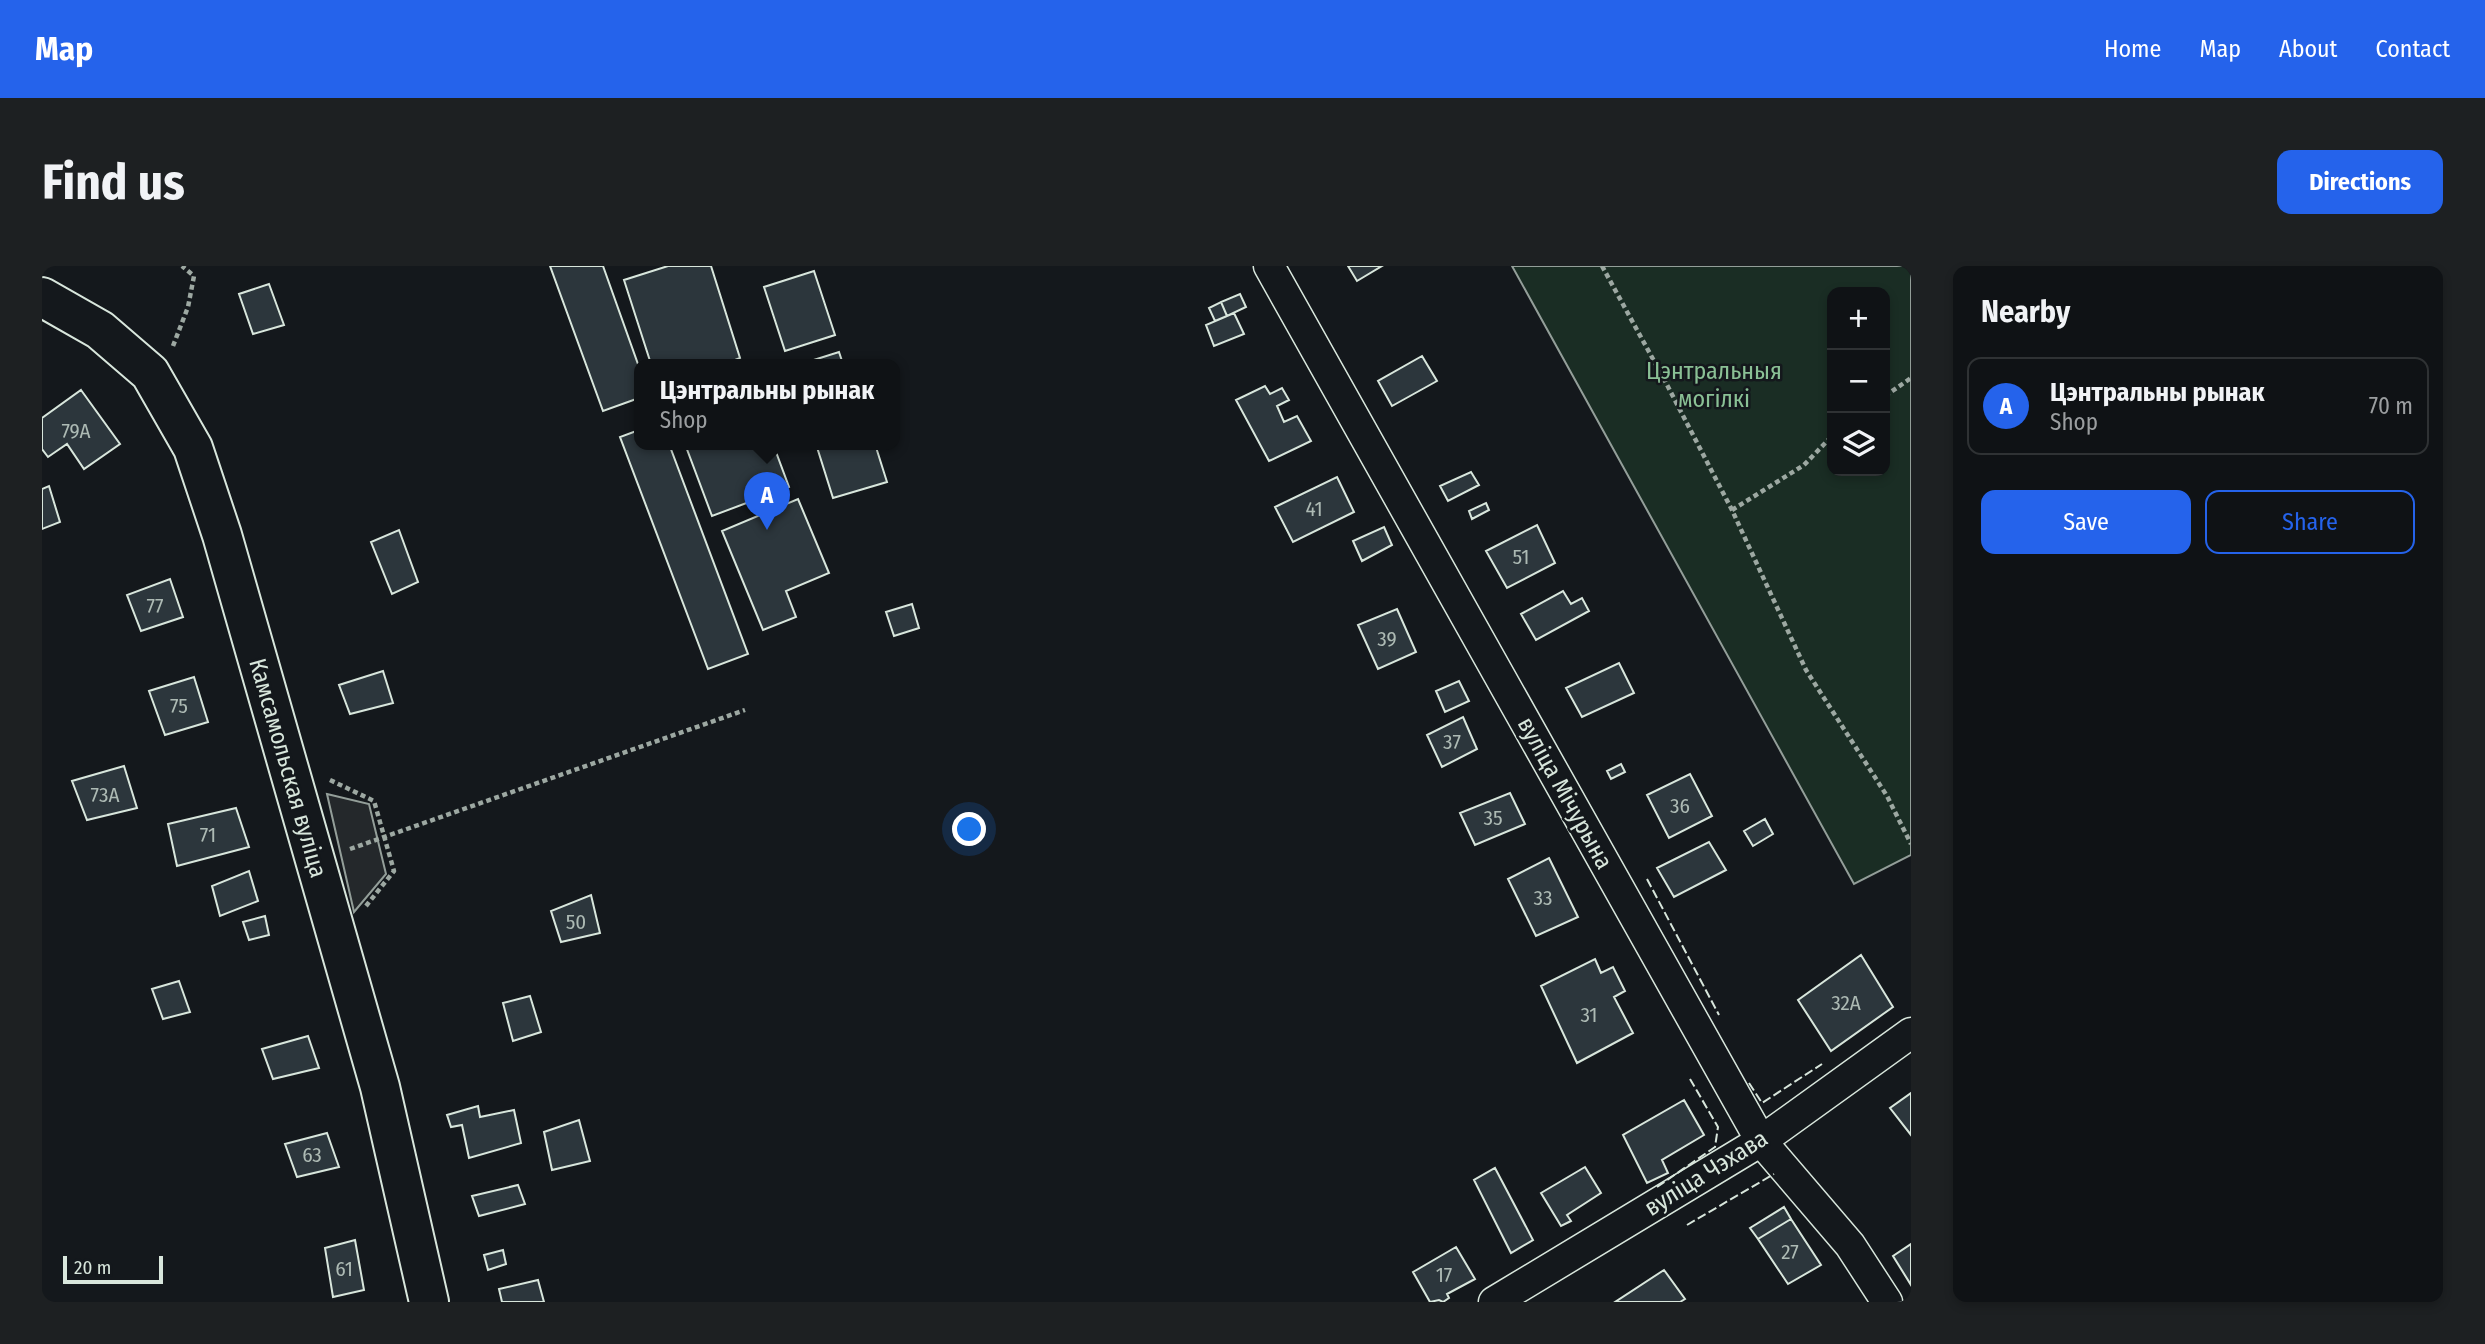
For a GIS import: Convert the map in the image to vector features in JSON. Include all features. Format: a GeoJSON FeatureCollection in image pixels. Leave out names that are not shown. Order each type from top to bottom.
{"type":"FeatureCollection","features":[{"type":"Feature","properties":{"kind":"main road","name":"Камсамольская вуліца"},"geometry":{"type":"LineString","coordinates":[[42,297],[100,330],[150,373],[193,448],[222,535],[380,1087],[429,1302]]}},
{"type":"Feature","properties":{"kind":"street","name":"вуліца Мічурына"},"geometry":{"type":"LineString","coordinates":[[1269,266],[1761,1141],[1850,1245],[1887,1302]]}},
{"type":"Feature","properties":{"kind":"street","name":"вуліца Чэхава"},"geometry":{"type":"LineString","coordinates":[[1494,1302],[1761,1141],[1911,1032]]}},
{"type":"Feature","properties":{"kind":"path"},"geometry":{"type":"LineString","coordinates":[[1602,266],[1732,510],[1806,670],[1887,796],[1911,844]]}},
{"type":"Feature","properties":{"kind":"path"},"geometry":{"type":"LineString","coordinates":[[1890,393],[1911,378]]}},
{"type":"Feature","properties":{"kind":"path"},"geometry":{"type":"LineString","coordinates":[[1732,510],[1804,465],[1827,441]]}},
{"type":"Feature","properties":{"kind":"path"},"geometry":{"type":"LineString","coordinates":[[314,862],[745,710]]}},
{"type":"Feature","properties":{"kind":"green space","name":"Цэнтральныя могілкі"},"geometry":{"type":"Polygon","coordinates":[[[1512,266],[1911,266],[1911,855],[1854,884],[1512,266]]]}},
{"type":"Feature","properties":{"kind":"shaded area"},"geometry":{"type":"Polygon","coordinates":[[[327,794],[369,804],[386,874],[354,912],[327,794]]]}},
{"type":"Feature","properties":{"kind":"building"},"geometry":{"type":"Polygon","coordinates":[[[550,266],[603,266],[636,359],[634,359],[634,400],[603,411],[550,266]]]}},
{"type":"Feature","properties":{"kind":"building"},"geometry":{"type":"Polygon","coordinates":[[[668,266],[711,266],[740,358],[649,359],[624,280],[668,266]]]}},
{"type":"Feature","properties":{"kind":"building"},"geometry":{"type":"Polygon","coordinates":[[[1348,266],[1382,266],[1357,281],[1348,266]]]}},
{"type":"Feature","properties":{"kind":"building"},"geometry":{"type":"Polygon","coordinates":[[[814,271],[835,335],[785,351],[764,287],[814,271]]]}},
{"type":"Feature","properties":{"kind":"building"},"geometry":{"type":"Polygon","coordinates":[[[269,284],[284,325],[253,334],[239,294],[269,284]]]}},
{"type":"Feature","properties":{"kind":"building"},"geometry":{"type":"Polygon","coordinates":[[[1240,294],[1246,307],[1227,316],[1221,302],[1240,294]]]}},
{"type":"Feature","properties":{"kind":"building"},"geometry":{"type":"Polygon","coordinates":[[[1221,302],[1227,316],[1215,321],[1209,308],[1221,302]]]}},
{"type":"Feature","properties":{"kind":"building"},"geometry":{"type":"Polygon","coordinates":[[[1234,313],[1244,334],[1214,346],[1206,325],[1234,313]]]}},
{"type":"Feature","properties":{"kind":"building"},"geometry":{"type":"Polygon","coordinates":[[[839,352],[841,359],[817,359],[839,352]]]}},
{"type":"Feature","properties":{"kind":"building"},"geometry":{"type":"Polygon","coordinates":[[[1422,356],[1437,381],[1392,406],[1378,381],[1422,356]]]}},
{"type":"Feature","properties":{"kind":"building"},"geometry":{"type":"Polygon","coordinates":[[[1265,386],[1270,394],[1282,388],[1289,400],[1277,406],[1284,422],[1297,416],[1311,441],[1269,461],[1236,400],[1265,386]]]}},
{"type":"Feature","properties":{"kind":"building"},"geometry":{"type":"Polygon","coordinates":[[[81,390],[120,444],[84,469],[67,444],[48,457],[42,449],[42,418],[81,390]]]}},
{"type":"Feature","properties":{"kind":"building"},"geometry":{"type":"Polygon","coordinates":[[[634,432],[634,450],[671,450],[748,654],[708,669],[620,437],[634,432]]]}},
{"type":"Feature","properties":{"kind":"building"},"geometry":{"type":"Polygon","coordinates":[[[687,450],[775,450],[789,487],[712,516],[687,450]]]}},
{"type":"Feature","properties":{"kind":"building"},"geometry":{"type":"Polygon","coordinates":[[[818,450],[877,450],[887,482],[833,498],[818,450]]]}},
{"type":"Feature","properties":{"kind":"building"},"geometry":{"type":"Polygon","coordinates":[[[1471,472],[1479,485],[1448,501],[1440,486],[1471,472]]]}},
{"type":"Feature","properties":{"kind":"building"},"geometry":{"type":"Polygon","coordinates":[[[1337,477],[1354,512],[1293,542],[1275,507],[1337,477]]]}},
{"type":"Feature","properties":{"kind":"building"},"geometry":{"type":"Polygon","coordinates":[[[49,486],[60,522],[42,529],[42,489],[49,486]]]}},
{"type":"Feature","properties":{"kind":"building"},"geometry":{"type":"Polygon","coordinates":[[[798,499],[829,573],[786,591],[796,617],[763,630],[722,531],[798,499]]]}},
{"type":"Feature","properties":{"kind":"building"},"geometry":{"type":"Polygon","coordinates":[[[1486,503],[1489,510],[1472,519],[1469,511],[1486,503]]]}},
{"type":"Feature","properties":{"kind":"building"},"geometry":{"type":"Polygon","coordinates":[[[1537,525],[1555,563],[1507,588],[1486,551],[1537,525]]]}},
{"type":"Feature","properties":{"kind":"building"},"geometry":{"type":"Polygon","coordinates":[[[1384,527],[1392,545],[1362,561],[1353,541],[1384,527]]]}},
{"type":"Feature","properties":{"kind":"building"},"geometry":{"type":"Polygon","coordinates":[[[399,530],[418,582],[392,594],[371,542],[399,530]]]}},
{"type":"Feature","properties":{"kind":"building"},"geometry":{"type":"Polygon","coordinates":[[[170,579],[183,617],[141,631],[127,595],[170,579]]]}},
{"type":"Feature","properties":{"kind":"building"},"geometry":{"type":"Polygon","coordinates":[[[1563,591],[1571,604],[1582,598],[1589,611],[1536,640],[1521,614],[1563,591]]]}},
{"type":"Feature","properties":{"kind":"building"},"geometry":{"type":"Polygon","coordinates":[[[912,604],[919,628],[894,636],[886,612],[912,604]]]}},
{"type":"Feature","properties":{"kind":"building"},"geometry":{"type":"Polygon","coordinates":[[[1397,609],[1416,652],[1378,669],[1358,625],[1397,609]]]}},
{"type":"Feature","properties":{"kind":"building"},"geometry":{"type":"Polygon","coordinates":[[[1619,663],[1634,693],[1582,717],[1566,688],[1619,663]]]}},
{"type":"Feature","properties":{"kind":"building"},"geometry":{"type":"Polygon","coordinates":[[[383,671],[393,703],[350,714],[339,685],[383,671]]]}},
{"type":"Feature","properties":{"kind":"building"},"geometry":{"type":"Polygon","coordinates":[[[194,677],[208,722],[165,735],[149,691],[194,677]]]}},
{"type":"Feature","properties":{"kind":"building"},"geometry":{"type":"Polygon","coordinates":[[[1459,681],[1469,701],[1445,712],[1436,691],[1459,681]]]}},
{"type":"Feature","properties":{"kind":"building"},"geometry":{"type":"Polygon","coordinates":[[[1463,717],[1477,749],[1442,767],[1427,735],[1463,717]]]}},
{"type":"Feature","properties":{"kind":"building"},"geometry":{"type":"Polygon","coordinates":[[[1621,764],[1625,772],[1611,779],[1607,771],[1621,764]]]}},
{"type":"Feature","properties":{"kind":"building"},"geometry":{"type":"Polygon","coordinates":[[[124,766],[137,808],[87,820],[72,781],[124,766]]]}},
{"type":"Feature","properties":{"kind":"building"},"geometry":{"type":"Polygon","coordinates":[[[1690,774],[1712,816],[1669,838],[1647,795],[1690,774]]]}},
{"type":"Feature","properties":{"kind":"building"},"geometry":{"type":"Polygon","coordinates":[[[1510,793],[1525,824],[1475,845],[1460,813],[1510,793]]]}},
{"type":"Feature","properties":{"kind":"building"},"geometry":{"type":"Polygon","coordinates":[[[236,808],[249,847],[177,866],[168,824],[236,808]]]}},
{"type":"Feature","properties":{"kind":"building"},"geometry":{"type":"Polygon","coordinates":[[[1765,819],[1773,834],[1753,846],[1744,831],[1765,819]]]}},
{"type":"Feature","properties":{"kind":"building"},"geometry":{"type":"Polygon","coordinates":[[[1709,842],[1726,870],[1674,897],[1657,868],[1709,842]]]}},
{"type":"Feature","properties":{"kind":"building"},"geometry":{"type":"Polygon","coordinates":[[[1549,858],[1578,917],[1536,936],[1508,879],[1549,858]]]}},
{"type":"Feature","properties":{"kind":"building"},"geometry":{"type":"Polygon","coordinates":[[[249,871],[258,901],[220,916],[212,886],[249,871]]]}},
{"type":"Feature","properties":{"kind":"building"},"geometry":{"type":"Polygon","coordinates":[[[591,895],[600,933],[561,942],[551,911],[591,895]]]}},
{"type":"Feature","properties":{"kind":"building"},"geometry":{"type":"Polygon","coordinates":[[[265,916],[269,935],[249,940],[243,922],[265,916]]]}},
{"type":"Feature","properties":{"kind":"building"},"geometry":{"type":"Polygon","coordinates":[[[1861,955],[1893,1007],[1831,1051],[1798,1000],[1861,955]]]}},
{"type":"Feature","properties":{"kind":"building"},"geometry":{"type":"Polygon","coordinates":[[[1595,959],[1601,973],[1613,967],[1625,991],[1614,997],[1633,1033],[1577,1063],[1541,986],[1595,959]]]}},
{"type":"Feature","properties":{"kind":"building"},"geometry":{"type":"Polygon","coordinates":[[[179,981],[190,1012],[163,1019],[152,989],[179,981]]]}},
{"type":"Feature","properties":{"kind":"building"},"geometry":{"type":"Polygon","coordinates":[[[530,996],[541,1032],[513,1041],[503,1003],[530,996]]]}},
{"type":"Feature","properties":{"kind":"building"},"geometry":{"type":"Polygon","coordinates":[[[308,1036],[319,1068],[273,1079],[262,1049],[308,1036]]]}},
{"type":"Feature","properties":{"kind":"building"},"geometry":{"type":"Polygon","coordinates":[[[1911,1093],[1911,1135],[1890,1108],[1911,1093]]]}},
{"type":"Feature","properties":{"kind":"building"},"geometry":{"type":"Polygon","coordinates":[[[1684,1100],[1704,1135],[1662,1160],[1668,1173],[1647,1183],[1623,1135],[1684,1100]]]}},
{"type":"Feature","properties":{"kind":"building"},"geometry":{"type":"Polygon","coordinates":[[[478,1106],[480,1117],[514,1110],[521,1143],[469,1158],[462,1125],[451,1127],[447,1115],[478,1106]]]}},
{"type":"Feature","properties":{"kind":"building"},"geometry":{"type":"Polygon","coordinates":[[[579,1120],[590,1161],[552,1170],[544,1132],[579,1120]]]}},
{"type":"Feature","properties":{"kind":"building"},"geometry":{"type":"Polygon","coordinates":[[[327,1133],[339,1167],[297,1177],[285,1144],[327,1133]]]}},
{"type":"Feature","properties":{"kind":"building"},"geometry":{"type":"Polygon","coordinates":[[[1585,1167],[1601,1193],[1567,1215],[1571,1221],[1561,1226],[1541,1193],[1585,1167]]]}},
{"type":"Feature","properties":{"kind":"building"},"geometry":{"type":"Polygon","coordinates":[[[1495,1168],[1533,1240],[1511,1253],[1474,1180],[1495,1168]]]}},
{"type":"Feature","properties":{"kind":"building"},"geometry":{"type":"Polygon","coordinates":[[[518,1185],[525,1204],[479,1216],[472,1196],[518,1185]]]}},
{"type":"Feature","properties":{"kind":"building"},"geometry":{"type":"Polygon","coordinates":[[[1784,1207],[1791,1219],[1758,1239],[1750,1228],[1784,1207]]]}},
{"type":"Feature","properties":{"kind":"building"},"geometry":{"type":"Polygon","coordinates":[[[1791,1219],[1821,1265],[1788,1284],[1758,1239],[1791,1219]]]}},
{"type":"Feature","properties":{"kind":"building"},"geometry":{"type":"Polygon","coordinates":[[[355,1240],[364,1290],[333,1297],[325,1248],[355,1240]]]}},
{"type":"Feature","properties":{"kind":"building"},"geometry":{"type":"Polygon","coordinates":[[[1911,1244],[1911,1285],[1893,1256],[1911,1244]]]}},
{"type":"Feature","properties":{"kind":"building"},"geometry":{"type":"Polygon","coordinates":[[[1456,1247],[1475,1279],[1447,1294],[1449,1298],[1443,1302],[1430,1302],[1413,1272],[1456,1247]]]}},
{"type":"Feature","properties":{"kind":"building"},"geometry":{"type":"Polygon","coordinates":[[[503,1250],[506,1264],[488,1270],[484,1255],[503,1250]]]}},
{"type":"Feature","properties":{"kind":"building"},"geometry":{"type":"Polygon","coordinates":[[[1664,1270],[1685,1299],[1680,1302],[1615,1302],[1664,1270]]]}},
{"type":"Feature","properties":{"kind":"building"},"geometry":{"type":"Polygon","coordinates":[[[538,1280],[544,1302],[502,1302],[499,1289],[538,1280]]]}},
{"type":"Feature","properties":{"kind":"fence"},"geometry":{"type":"LineString","coordinates":[[1647,879],[1719,1015]]}},
{"type":"Feature","properties":{"kind":"fence"},"geometry":{"type":"LineString","coordinates":[[1749,1083],[1762,1103],[1822,1064]]}},
{"type":"Feature","properties":{"kind":"fence"},"geometry":{"type":"LineString","coordinates":[[1657,1187],[1715,1147],[1718,1127],[1690,1079]]}},
{"type":"Feature","properties":{"kind":"fence"},"geometry":{"type":"LineString","coordinates":[[1687,1225],[1774,1174]]}},
{"type":"Feature","properties":{"kind":"place","name":"Цэнтральны рынак"},"geometry":{"type":"Point","coordinates":[767,530]}}]}
